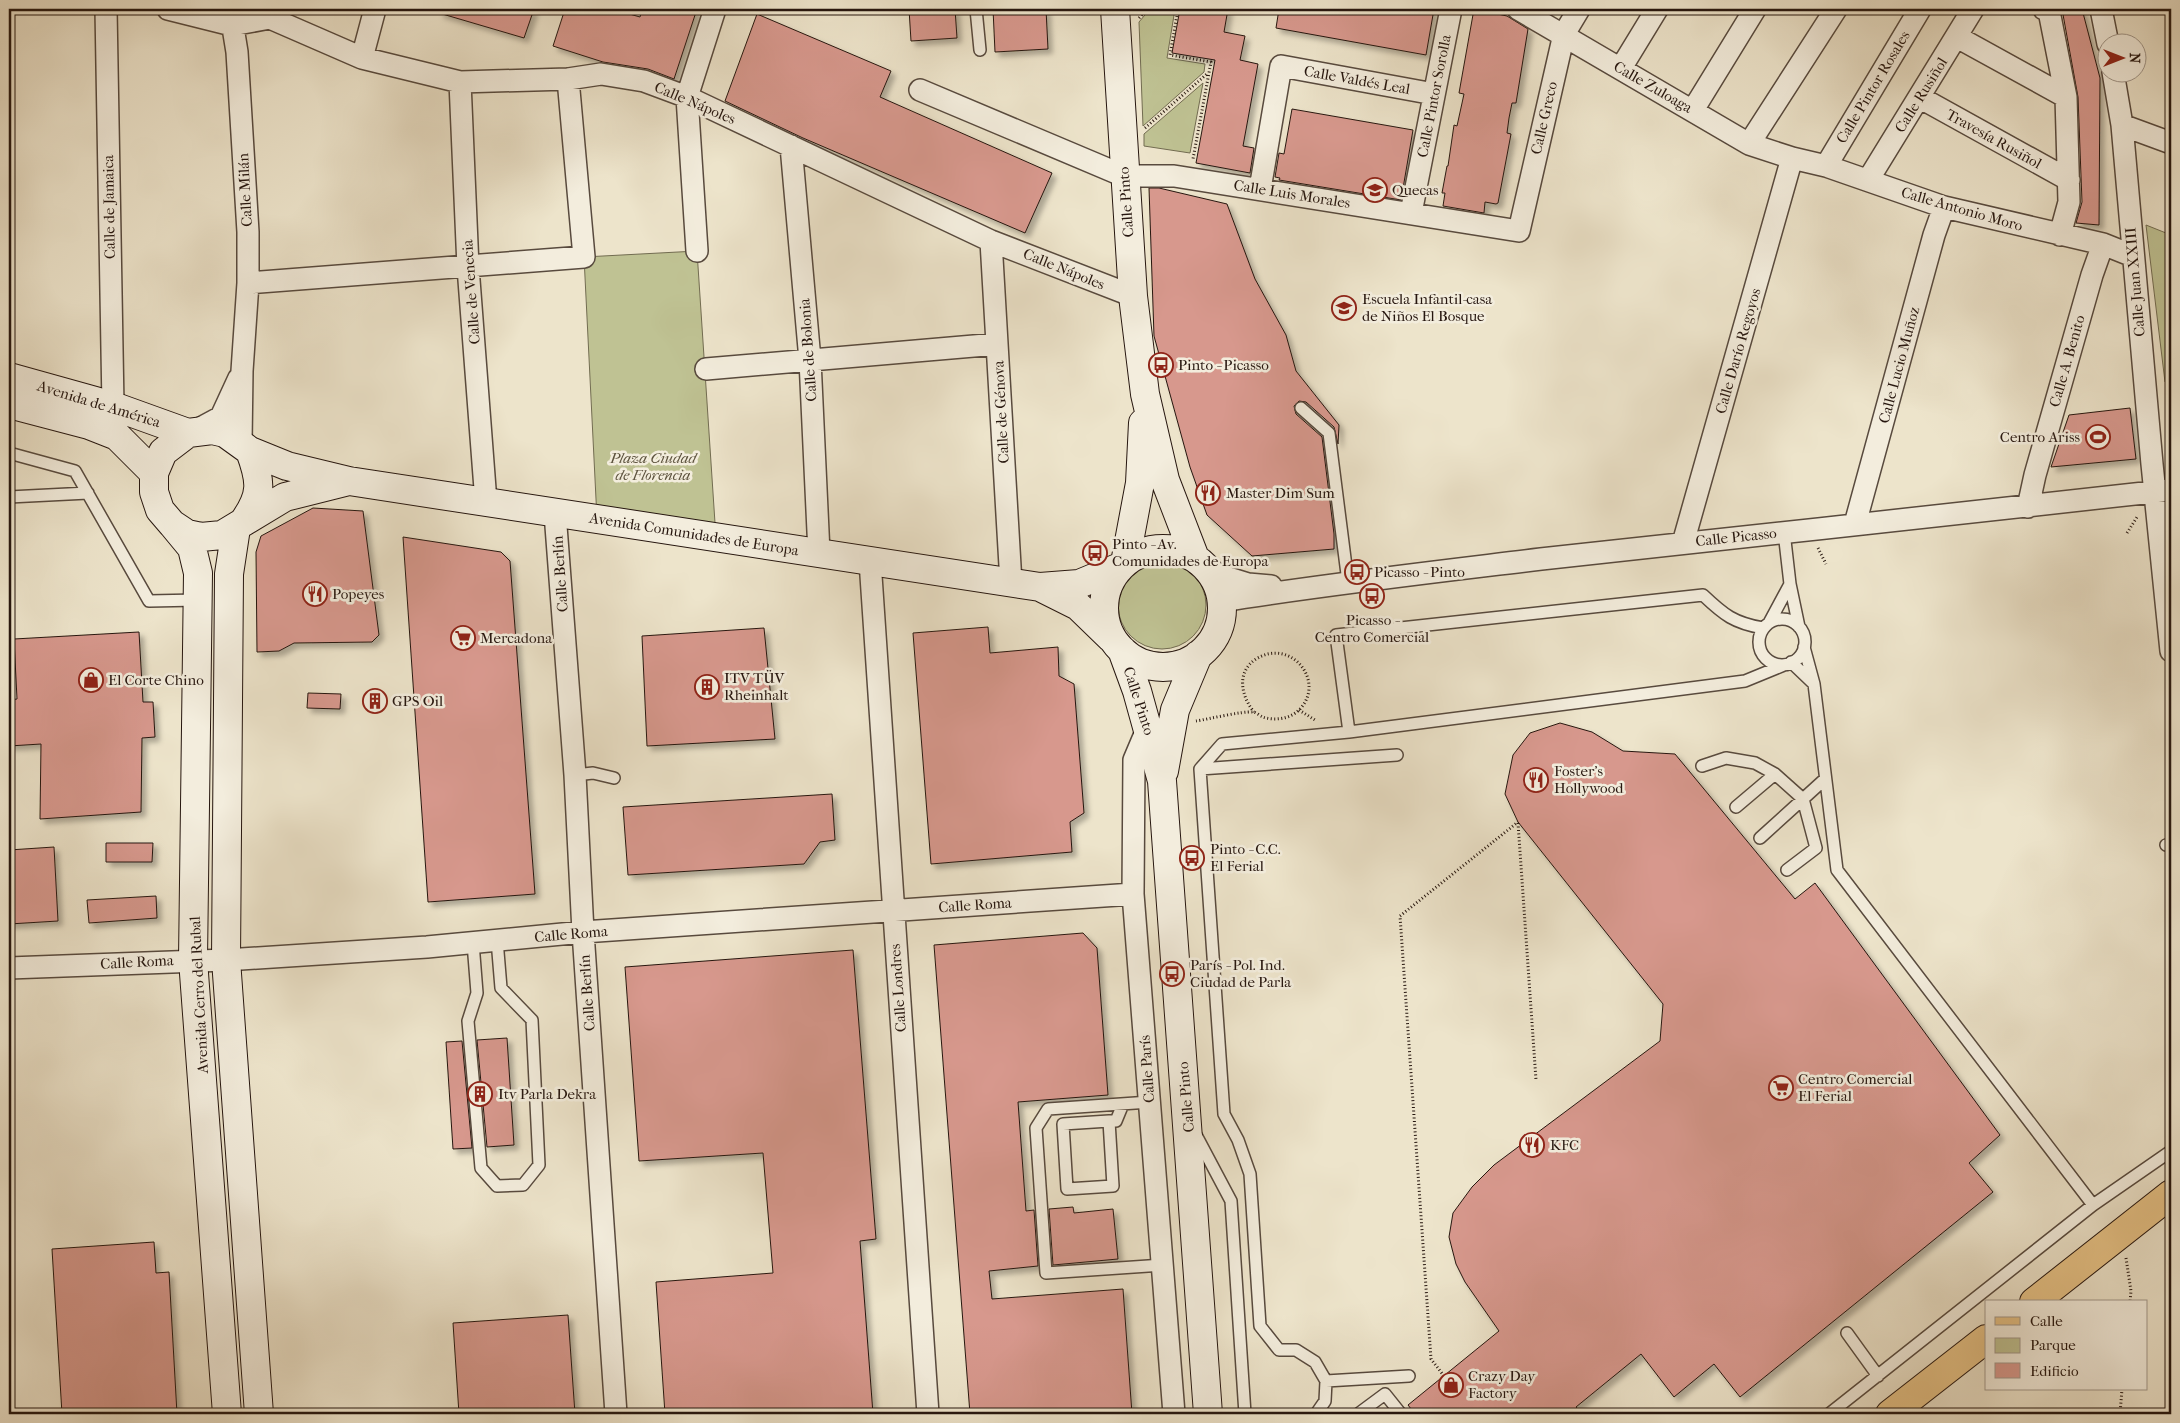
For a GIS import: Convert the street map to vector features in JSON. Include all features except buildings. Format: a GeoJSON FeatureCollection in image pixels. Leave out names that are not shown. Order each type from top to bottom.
{"type":"FeatureCollection","features":[{"type":"Feature","properties":{"kind":"main road","name":"Calle Pinto"},"geometry":{"type":"LineString","coordinates":[[1115,9],[1121,134],[1133,296],[1145,394],[1165,480],[1202,565]]}},
{"type":"Feature","properties":{"kind":"main road","name":"Avenida de América"},"geometry":{"type":"LineString","coordinates":[[9,377],[113,406],[191,432]]}},
{"type":"Feature","properties":{"kind":"main road","name":"Calle Pinto"},"geometry":{"type":"LineString","coordinates":[[1122,565],[1140,483],[1145,394]]}},
{"type":"Feature","properties":{"kind":"main road","name":"Avenida de América"},"geometry":{"type":"LineString","coordinates":[[9,404],[89,426],[116,436],[154,474]]}},
{"type":"Feature","properties":{"kind":"main road"},"geometry":{"type":"LineString","coordinates":[[240,524],[255,506],[259,493],[259,475],[245,447],[219,432],[191,432],[163,452],[154,474],[154,492],[160,510],[172,524],[187,534],[201,537],[222,535],[285,497],[349,481]]}},
{"type":"Feature","properties":{"kind":"main road","name":"Avenida Comunidades de Europa"},"geometry":{"type":"LineString","coordinates":[[245,447],[288,466],[349,481],[1040,588],[1078,606],[1117,645]]}},
{"type":"Feature","properties":{"kind":"main road","name":"Avenida Cerro del Rubal"},"geometry":{"type":"LineString","coordinates":[[172,524],[192,548],[198,573],[193,960],[227,1414]]}},
{"type":"Feature","properties":{"kind":"main road","name":"Avenida Cerro del Rubal"},"geometry":{"type":"LineString","coordinates":[[240,524],[228,574],[226,960],[259,1414]]}},
{"type":"Feature","properties":{"kind":"main road"},"geometry":{"type":"LineString","coordinates":[[1159,549],[1177,551],[1202,565],[1217,586],[1221,601],[1220,622],[1212,640],[1198,656],[1181,664],[1162,667],[1143,664],[1126,654],[1117,645],[1106,624],[1104,608],[1106,591],[1122,565],[1140,553],[1159,549]]}},
{"type":"Feature","properties":{"kind":"main road","name":"Avenida Comunidades de Europa"},"geometry":{"type":"LineString","coordinates":[[1040,588],[1079,584],[1122,565]]}},
{"type":"Feature","properties":{"kind":"main road","name":"Calle Pinto"},"geometry":{"type":"LineString","coordinates":[[1117,645],[1159,726],[1208,1414]]}},
{"type":"Feature","properties":{"kind":"main road","name":"Calle Pinto"},"geometry":{"type":"LineString","coordinates":[[1159,726],[1175,710],[1198,656]]}},
{"type":"Feature","properties":{"kind":"main road"},"geometry":{"type":"LineString","coordinates":[[2037,1300],[2171,1194]]}},
{"type":"Feature","properties":{"kind":"main road"},"geometry":{"type":"LineString","coordinates":[[1890,1414],[1985,1340]]}},
{"type":"Feature","properties":{"kind":"street","name":"Calle de Jamaica"},"geometry":{"type":"LineString","coordinates":[[106,9],[113,406]]}},
{"type":"Feature","properties":{"kind":"street"},"geometry":{"type":"LineString","coordinates":[[168,9],[231,17]]}},
{"type":"Feature","properties":{"kind":"street"},"geometry":{"type":"LineString","coordinates":[[362,58],[375,9]]}},
{"type":"Feature","properties":{"kind":"street"},"geometry":{"type":"LineString","coordinates":[[697,251],[687,97],[715,9]]}},
{"type":"Feature","properties":{"kind":"street","name":"Calle Pintor Sorolla"},"geometry":{"type":"LineString","coordinates":[[1411,213],[1451,9]]}},
{"type":"Feature","properties":{"kind":"street","name":"Calle Zuloaga"},"geometry":{"type":"LineString","coordinates":[[1518,9],[1564,34],[1749,144],[1792,158]]}},
{"type":"Feature","properties":{"kind":"street","name":"Calle Greco"},"geometry":{"type":"LineString","coordinates":[[1518,231],[1564,34],[1579,9]]}},
{"type":"Feature","properties":{"kind":"street"},"geometry":{"type":"LineString","coordinates":[[1621,68],[1656,9]]}},
{"type":"Feature","properties":{"kind":"street"},"geometry":{"type":"LineString","coordinates":[[1694,110],[1756,9]]}},
{"type":"Feature","properties":{"kind":"street"},"geometry":{"type":"LineString","coordinates":[[1749,144],[1836,9]]}},
{"type":"Feature","properties":{"kind":"street","name":"Calle Pintor Rosales"},"geometry":{"type":"LineString","coordinates":[[1826,166],[1920,9]]}},
{"type":"Feature","properties":{"kind":"street","name":"Calle Rusiñol"},"geometry":{"type":"LineString","coordinates":[[1868,180],[1973,9]]}},
{"type":"Feature","properties":{"kind":"street"},"geometry":{"type":"LineString","coordinates":[[2044,9],[2049,11],[2066,97],[2069,202],[2060,235]]}},
{"type":"Feature","properties":{"kind":"street"},"geometry":{"type":"LineString","coordinates":[[2101,9],[2106,32]]}},
{"type":"Feature","properties":{"kind":"street","name":"Calle Nápoles"},"geometry":{"type":"LineString","coordinates":[[231,17],[270,18],[362,58],[460,82],[568,79],[601,74],[644,82],[687,97],[992,241],[1133,296]]}},
{"type":"Feature","properties":{"kind":"street","name":"Calle Milán"},"geometry":{"type":"LineString","coordinates":[[231,17],[237,52],[246,204],[248,282],[242,371],[245,447]]}},
{"type":"Feature","properties":{"kind":"street"},"geometry":{"type":"LineString","coordinates":[[1957,37],[2066,97]]}},
{"type":"Feature","properties":{"kind":"street","name":"Calle Valdés Leal"},"geometry":{"type":"LineString","coordinates":[[1260,189],[1281,66],[1434,94]]}},
{"type":"Feature","properties":{"kind":"street"},"geometry":{"type":"LineString","coordinates":[[248,282],[584,257],[568,79]]}},
{"type":"Feature","properties":{"kind":"street","name":"Calle de Venecia"},"geometry":{"type":"LineString","coordinates":[[460,82],[468,267],[486,502]]}},
{"type":"Feature","properties":{"kind":"street","name":"Calle Juan XXIII"},"geometry":{"type":"LineString","coordinates":[[2115,82],[2122,125],[2133,256],[2163,491],[2171,651]]}},
{"type":"Feature","properties":{"kind":"street"},"geometry":{"type":"LineString","coordinates":[[920,90],[1124,176]]}},
{"type":"Feature","properties":{"kind":"street","name":"Travesía Rusiñol"},"geometry":{"type":"LineString","coordinates":[[1919,97],[2069,180]]}},
{"type":"Feature","properties":{"kind":"street"},"geometry":{"type":"LineString","coordinates":[[2122,125],[2171,143]]}},
{"type":"Feature","properties":{"kind":"street","name":"Calle de Bolonia"},"geometry":{"type":"LineString","coordinates":[[791,146],[810,360],[819,553]]}},
{"type":"Feature","properties":{"kind":"street","name":"Calle Antonio Moro"},"geometry":{"type":"LineString","coordinates":[[1792,158],[1826,166],[1944,207],[2103,244],[2133,256]]}},
{"type":"Feature","properties":{"kind":"street","name":"Calle Darío Regoyos"},"geometry":{"type":"LineString","coordinates":[[1683,543],[1792,158]]}},
{"type":"Feature","properties":{"kind":"street","name":"Calle Luis Morales"},"geometry":{"type":"LineString","coordinates":[[1124,176],[1174,176],[1190,178],[1518,231]]}},
{"type":"Feature","properties":{"kind":"street","name":"Calle Lucio Muñoz"},"geometry":{"type":"LineString","coordinates":[[1855,524],[1934,235],[1944,207]]}},
{"type":"Feature","properties":{"kind":"street","name":"Calle de Génova"},"geometry":{"type":"LineString","coordinates":[[992,241],[1011,583]]}},
{"type":"Feature","properties":{"kind":"street","name":"Calle A. Benito"},"geometry":{"type":"LineString","coordinates":[[2028,507],[2035,475],[2092,275],[2103,244]]}},
{"type":"Feature","properties":{"kind":"street"},"geometry":{"type":"LineString","coordinates":[[706,369],[997,344]]}},
{"type":"Feature","properties":{"kind":"street"},"geometry":{"type":"LineString","coordinates":[[191,432],[221,417],[242,371]]}},
{"type":"Feature","properties":{"kind":"street","name":"Calle Picasso"},"geometry":{"type":"LineString","coordinates":[[1221,601],[1348,582],[1683,543],[2163,491]]}},
{"type":"Feature","properties":{"kind":"street","name":"Calle Berlín"},"geometry":{"type":"LineString","coordinates":[[555,513],[575,775],[583,932],[616,1414]]}},
{"type":"Feature","properties":{"kind":"street","name":"Calle Londres"},"geometry":{"type":"LineString","coordinates":[[870,561],[892,911],[928,1414]]}},
{"type":"Feature","properties":{"kind":"street","name":"Calle Picasso"},"geometry":{"type":"LineString","coordinates":[[1202,565],[1248,584],[1302,588]]}},
{"type":"Feature","properties":{"kind":"street","name":"Calle París"},"geometry":{"type":"LineString","coordinates":[[1159,726],[1134,760],[1133,894],[1174,1414]]}},
{"type":"Feature","properties":{"kind":"street","name":"Calle Roma"},"geometry":{"type":"LineString","coordinates":[[9,968],[226,960],[473,943],[583,932],[1133,894]]}},
{"type":"Feature","properties":{"kind":"lane"},"geometry":{"type":"LineString","coordinates":[[976,9],[980,50]]}},
{"type":"Feature","properties":{"kind":"lane"},"geometry":{"type":"LineString","coordinates":[[1301,408],[1329,433],[1348,582]]}},
{"type":"Feature","properties":{"kind":"lane"},"geometry":{"type":"LineString","coordinates":[[9,453],[76,471],[149,601],[198,600]]}},
{"type":"Feature","properties":{"kind":"lane"},"geometry":{"type":"LineString","coordinates":[[9,497],[88,493]]}},
{"type":"Feature","properties":{"kind":"lane"},"geometry":{"type":"LineString","coordinates":[[1784,532],[1790,584],[1814,684],[1837,870],[2093,1205]]}},
{"type":"Feature","properties":{"kind":"lane"},"geometry":{"type":"LineString","coordinates":[[1790,584],[1759,642],[1764,656],[1777,664],[1787,663],[1814,684]]}},
{"type":"Feature","properties":{"kind":"lane"},"geometry":{"type":"LineString","coordinates":[[1349,732],[1336,635],[1703,595],[1723,615],[1744,625],[1766,626],[1782,619],[1788,620],[1799,627]]}},
{"type":"Feature","properties":{"kind":"lane"},"geometry":{"type":"LineString","coordinates":[[1316,1414],[1325,1401],[1326,1381],[1316,1362],[1296,1350],[1279,1350],[1260,1326],[1250,1174],[1238,1140],[1224,1114],[1200,769],[1222,744],[1349,732],[1745,681],[1797,659],[1804,647]]}},
{"type":"Feature","properties":{"kind":"lane"},"geometry":{"type":"LineString","coordinates":[[1200,769],[1397,755]]}},
{"type":"Feature","properties":{"kind":"lane"},"geometry":{"type":"LineString","coordinates":[[1702,766],[1726,758],[1755,763],[1775,774],[1804,799],[1816,848],[1787,870]]}},
{"type":"Feature","properties":{"kind":"lane"},"geometry":{"type":"LineString","coordinates":[[575,775],[593,773],[614,778]]}},
{"type":"Feature","properties":{"kind":"lane"},"geometry":{"type":"LineString","coordinates":[[1736,807],[1775,774]]}},
{"type":"Feature","properties":{"kind":"lane"},"geometry":{"type":"LineString","coordinates":[[1760,838],[1825,779]]}},
{"type":"Feature","properties":{"kind":"lane"},"geometry":{"type":"LineString","coordinates":[[473,943],[477,993],[468,1021],[481,1168],[497,1186],[523,1185],[539,1164],[532,1020],[501,988],[497,940]]}},
{"type":"Feature","properties":{"kind":"lane"},"geometry":{"type":"LineString","coordinates":[[1150,1102],[1048,1109],[1036,1128],[1046,1273],[1163,1264]]}},
{"type":"Feature","properties":{"kind":"lane"},"geometry":{"type":"LineString","coordinates":[[1109,1121],[1113,1186],[1067,1189],[1063,1124],[1109,1121],[1116,1121],[1123,1104]]}},
{"type":"Feature","properties":{"kind":"lane"},"geometry":{"type":"LineString","coordinates":[[1188,1122],[1231,1201],[1248,1412]]}},
{"type":"Feature","properties":{"kind":"lane"},"geometry":{"type":"LineString","coordinates":[[1829,1414],[2093,1205],[2171,1151]]}},
{"type":"Feature","properties":{"kind":"lane"},"geometry":{"type":"LineString","coordinates":[[1846,1333],[1878,1376]]}},
{"type":"Feature","properties":{"kind":"lane"},"geometry":{"type":"LineString","coordinates":[[1326,1381],[1409,1376]]}},
{"type":"Feature","properties":{"kind":"lane"},"geometry":{"type":"LineString","coordinates":[[1358,1414],[1385,1394],[1401,1414]]}},
{"type":"Feature","properties":{"kind":"path"},"geometry":{"type":"LineString","coordinates":[[1178,9],[1170,54],[1211,62],[1190,178]]}},
{"type":"Feature","properties":{"kind":"path"},"geometry":{"type":"LineString","coordinates":[[1121,134],[1140,132],[1209,73]]}},
{"type":"Feature","properties":{"kind":"path"},"geometry":{"type":"LineString","coordinates":[[1159,726],[1254,712],[1272,719],[1291,716],[1299,710],[1305,701],[1308,690],[1308,678],[1296,659],[1274,652],[1263,655],[1253,661],[1246,670],[1242,681],[1247,703],[1254,712]]}},
{"type":"Feature","properties":{"kind":"path"},"geometry":{"type":"LineString","coordinates":[[1444,1376],[1431,1359],[1400,916],[1518,822],[1536,1080]]}},
{"type":"Feature","properties":{"kind":"path"},"geometry":{"type":"LineString","coordinates":[[2122,1233],[2132,1292],[2130,1300]]}},
{"type":"Feature","properties":{"kind":"path"},"geometry":{"type":"LineString","coordinates":[[2120,1414],[2122,1390]]}},
{"type":"Feature","properties":{"kind":"green space"},"geometry":{"type":"Polygon","coordinates":[[[1150,9],[1175,9],[1167,58],[1205,64],[1204,72],[1143,126],[1139,22],[1150,9]]]}},
{"type":"Feature","properties":{"kind":"green space"},"geometry":{"type":"Polygon","coordinates":[[[1203,83],[1190,153],[1144,146],[1144,134],[1203,83]]]}},
{"type":"Feature","properties":{"kind":"green space"},"geometry":{"type":"Polygon","coordinates":[[[2146,225],[2171,235],[2171,385],[2169,386],[2165,382],[2146,225]]]}},
{"type":"Feature","properties":{"kind":"green space","name":"Plaza Ciudad de Florencia"},"geometry":{"type":"Polygon","coordinates":[[[697,251],[716,538],[597,519],[584,257],[697,251]]]}},
{"type":"Feature","properties":{"kind":"green space"},"geometry":{"type":"Polygon","coordinates":[[[1162,561],[1179,564],[1187,568],[1199,580],[1203,588],[1206,605],[1203,622],[1199,630],[1187,642],[1179,646],[1162,649],[1145,646],[1137,642],[1125,630],[1121,622],[1118,605],[1121,588],[1125,580],[1137,568],[1145,564],[1162,561]]]}},
{"type":"Feature","properties":{"kind":"place","name":"Quecas"},"geometry":{"type":"Point","coordinates":[1375,190]}},
{"type":"Feature","properties":{"kind":"place","name":"Escuela Infantil-casa de Niños El Bosque"},"geometry":{"type":"Point","coordinates":[1344,308]}},
{"type":"Feature","properties":{"kind":"place","name":"Pinto - Picasso"},"geometry":{"type":"Point","coordinates":[1161,365]}},
{"type":"Feature","properties":{"kind":"place","name":"Centro Ariss"},"geometry":{"type":"Point","coordinates":[2098,437]}},
{"type":"Feature","properties":{"kind":"place","name":"Master Dim Sum"},"geometry":{"type":"Point","coordinates":[1208,493]}},
{"type":"Feature","properties":{"kind":"place","name":"Pinto - Av. Comunidades de Europa"},"geometry":{"type":"Point","coordinates":[1095,553]}},
{"type":"Feature","properties":{"kind":"place","name":"Picasso - Pinto"},"geometry":{"type":"Point","coordinates":[1357,572]}},
{"type":"Feature","properties":{"kind":"place","name":"Popeyes"},"geometry":{"type":"Point","coordinates":[315,594]}},
{"type":"Feature","properties":{"kind":"place","name":"Picasso - Centro Comercial"},"geometry":{"type":"Point","coordinates":[1372,596]}},
{"type":"Feature","properties":{"kind":"place","name":"Mercadona"},"geometry":{"type":"Point","coordinates":[463,638]}},
{"type":"Feature","properties":{"kind":"place","name":"El Corte Chino"},"geometry":{"type":"Point","coordinates":[91,680]}},
{"type":"Feature","properties":{"kind":"place","name":"ITV TÜV Rheinhalt"},"geometry":{"type":"Point","coordinates":[707,687]}},
{"type":"Feature","properties":{"kind":"place","name":"GPS Oil"},"geometry":{"type":"Point","coordinates":[375,701]}},
{"type":"Feature","properties":{"kind":"place","name":"Foster's Hollywood"},"geometry":{"type":"Point","coordinates":[1536,780]}},
{"type":"Feature","properties":{"kind":"place","name":"Pinto - C.C. El Ferial"},"geometry":{"type":"Point","coordinates":[1192,858]}},
{"type":"Feature","properties":{"kind":"place","name":"París - Pol. Ind. Ciudad de Parla"},"geometry":{"type":"Point","coordinates":[1172,974]}},
{"type":"Feature","properties":{"kind":"place","name":"Centro Comercial El Ferial"},"geometry":{"type":"Point","coordinates":[1781,1088]}},
{"type":"Feature","properties":{"kind":"place","name":"Itv Parla Dekra"},"geometry":{"type":"Point","coordinates":[480,1094]}},
{"type":"Feature","properties":{"kind":"place","name":"KFC"},"geometry":{"type":"Point","coordinates":[1532,1145]}},
{"type":"Feature","properties":{"kind":"place","name":"Crazy Day Factory"},"geometry":{"type":"Point","coordinates":[1451,1385]}}]}
